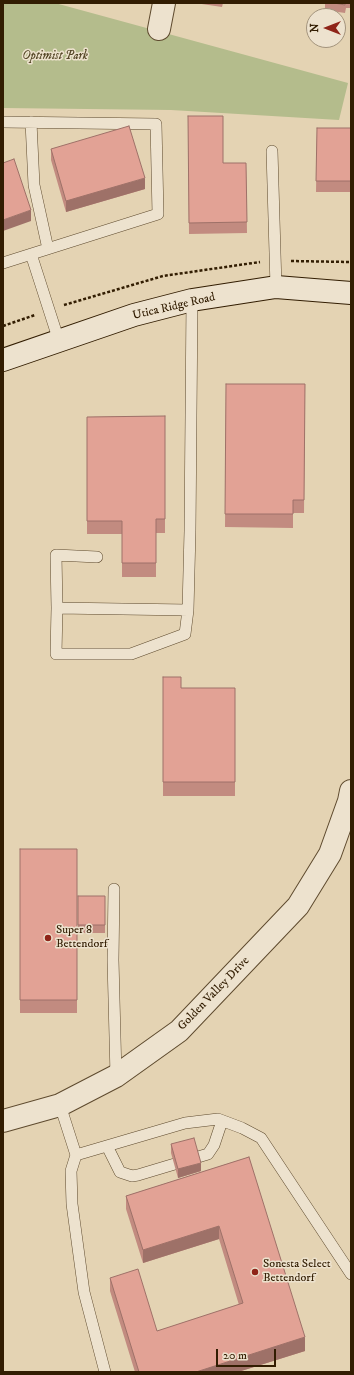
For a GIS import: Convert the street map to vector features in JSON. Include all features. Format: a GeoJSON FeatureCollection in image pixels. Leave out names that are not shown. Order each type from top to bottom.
{"type":"FeatureCollection","features":[{"type":"Feature","properties":{"kind":"street"},"geometry":{"type":"LineString","coordinates":[[159,29],[164,3]]}},
{"type":"Feature","properties":{"kind":"street","name":"Utica Ridge Road"},"geometry":{"type":"LineString","coordinates":[[3,360],[134,315],[192,300],[276,287],[351,293]]}},
{"type":"Feature","properties":{"kind":"street","name":"Golden Valley Drive"},"geometry":{"type":"LineString","coordinates":[[3,1122],[60,1105],[116,1076],[179,1031],[298,906],[330,854],[349,801],[351,791]]}},
{"type":"Feature","properties":{"kind":"lane"},"geometry":{"type":"LineString","coordinates":[[3,122],[156,124],[158,214],[3,264]]}},
{"type":"Feature","properties":{"kind":"lane"},"geometry":{"type":"LineString","coordinates":[[31,122],[34,185],[48,249]]}},
{"type":"Feature","properties":{"kind":"lane"},"geometry":{"type":"LineString","coordinates":[[272,151],[276,287]]}},
{"type":"Feature","properties":{"kind":"lane"},"geometry":{"type":"LineString","coordinates":[[31,254],[59,341]]}},
{"type":"Feature","properties":{"kind":"lane"},"geometry":{"type":"LineString","coordinates":[[97,557],[56,555],[56,654],[131,654],[185,634],[188,610],[190,523],[192,300]]}},
{"type":"Feature","properties":{"kind":"lane"},"geometry":{"type":"LineString","coordinates":[[57,608],[188,610]]}},
{"type":"Feature","properties":{"kind":"lane"},"geometry":{"type":"LineString","coordinates":[[114,890],[113,960],[116,1076]]}},
{"type":"Feature","properties":{"kind":"lane"},"geometry":{"type":"LineString","coordinates":[[60,1105],[76,1155],[71,1171],[74,1220],[84,1292],[105,1372]]}},
{"type":"Feature","properties":{"kind":"lane"},"geometry":{"type":"LineString","coordinates":[[76,1155],[185,1123],[218,1119],[242,1128],[261,1138],[351,1274]]}},
{"type":"Feature","properties":{"kind":"lane"},"geometry":{"type":"LineString","coordinates":[[107,1146],[120,1172],[132,1176],[138,1175],[208,1154],[214,1145],[222,1121]]}},
{"type":"Feature","properties":{"kind":"green space","name":"Optimist Park"},"geometry":{"type":"Polygon","coordinates":[[[3,3],[55,3],[348,83],[339,120],[171,110],[3,108],[3,3]]]}},
{"type":"Feature","properties":{"kind":"building"},"geometry":{"type":"Polygon","coordinates":[[[334,3],[345,3],[345,5],[334,3]]]}},
{"type":"Feature","properties":{"kind":"building"},"geometry":{"type":"Polygon","coordinates":[[[188,116],[223,116],[223,163],[246,163],[247,222],[189,223],[188,116]]]}},
{"type":"Feature","properties":{"kind":"building"},"geometry":{"type":"Polygon","coordinates":[[[129,126],[145,178],[66,201],[51,149],[129,126]]]}},
{"type":"Feature","properties":{"kind":"building"},"geometry":{"type":"Polygon","coordinates":[[[317,128],[351,128],[351,181],[316,181],[317,128]]]}},
{"type":"Feature","properties":{"kind":"building"},"geometry":{"type":"Polygon","coordinates":[[[14,159],[31,210],[3,220],[3,163],[14,159]]]}},
{"type":"Feature","properties":{"kind":"building"},"geometry":{"type":"Polygon","coordinates":[[[226,384],[305,384],[304,500],[293,500],[293,514],[225,514],[226,384]]]}},
{"type":"Feature","properties":{"kind":"building"},"geometry":{"type":"Polygon","coordinates":[[[165,416],[165,519],[156,519],[156,563],[122,563],[122,521],[87,521],[87,417],[165,416]]]}},
{"type":"Feature","properties":{"kind":"building"},"geometry":{"type":"Polygon","coordinates":[[[163,677],[181,677],[181,688],[235,688],[235,782],[163,782],[163,677]]]}},
{"type":"Feature","properties":{"kind":"building","name":"Super 8 Bettendorf"},"geometry":{"type":"Polygon","coordinates":[[[20,849],[77,849],[77,1000],[20,1000],[20,849]]]}},
{"type":"Feature","properties":{"kind":"building"},"geometry":{"type":"Polygon","coordinates":[[[78,896],[105,896],[105,925],[78,925],[78,896]]]}},
{"type":"Feature","properties":{"kind":"building"},"geometry":{"type":"Polygon","coordinates":[[[194,1138],[201,1163],[178,1169],[171,1144],[194,1138]]]}},
{"type":"Feature","properties":{"kind":"building","name":"Sonesta Select Bettendorf"},"geometry":{"type":"Polygon","coordinates":[[[249,1157],[305,1337],[196,1372],[139,1372],[110,1278],[138,1269],[157,1331],[243,1303],[219,1226],[143,1250],[126,1196],[249,1157]]]}},
{"type":"Feature","properties":{"kind":"place","name":"Super 8 Bettendorf"},"geometry":{"type":"Point","coordinates":[48,938]}},
{"type":"Feature","properties":{"kind":"place","name":"Sonesta Select Bettendorf"},"geometry":{"type":"Point","coordinates":[255,1272]}}]}
